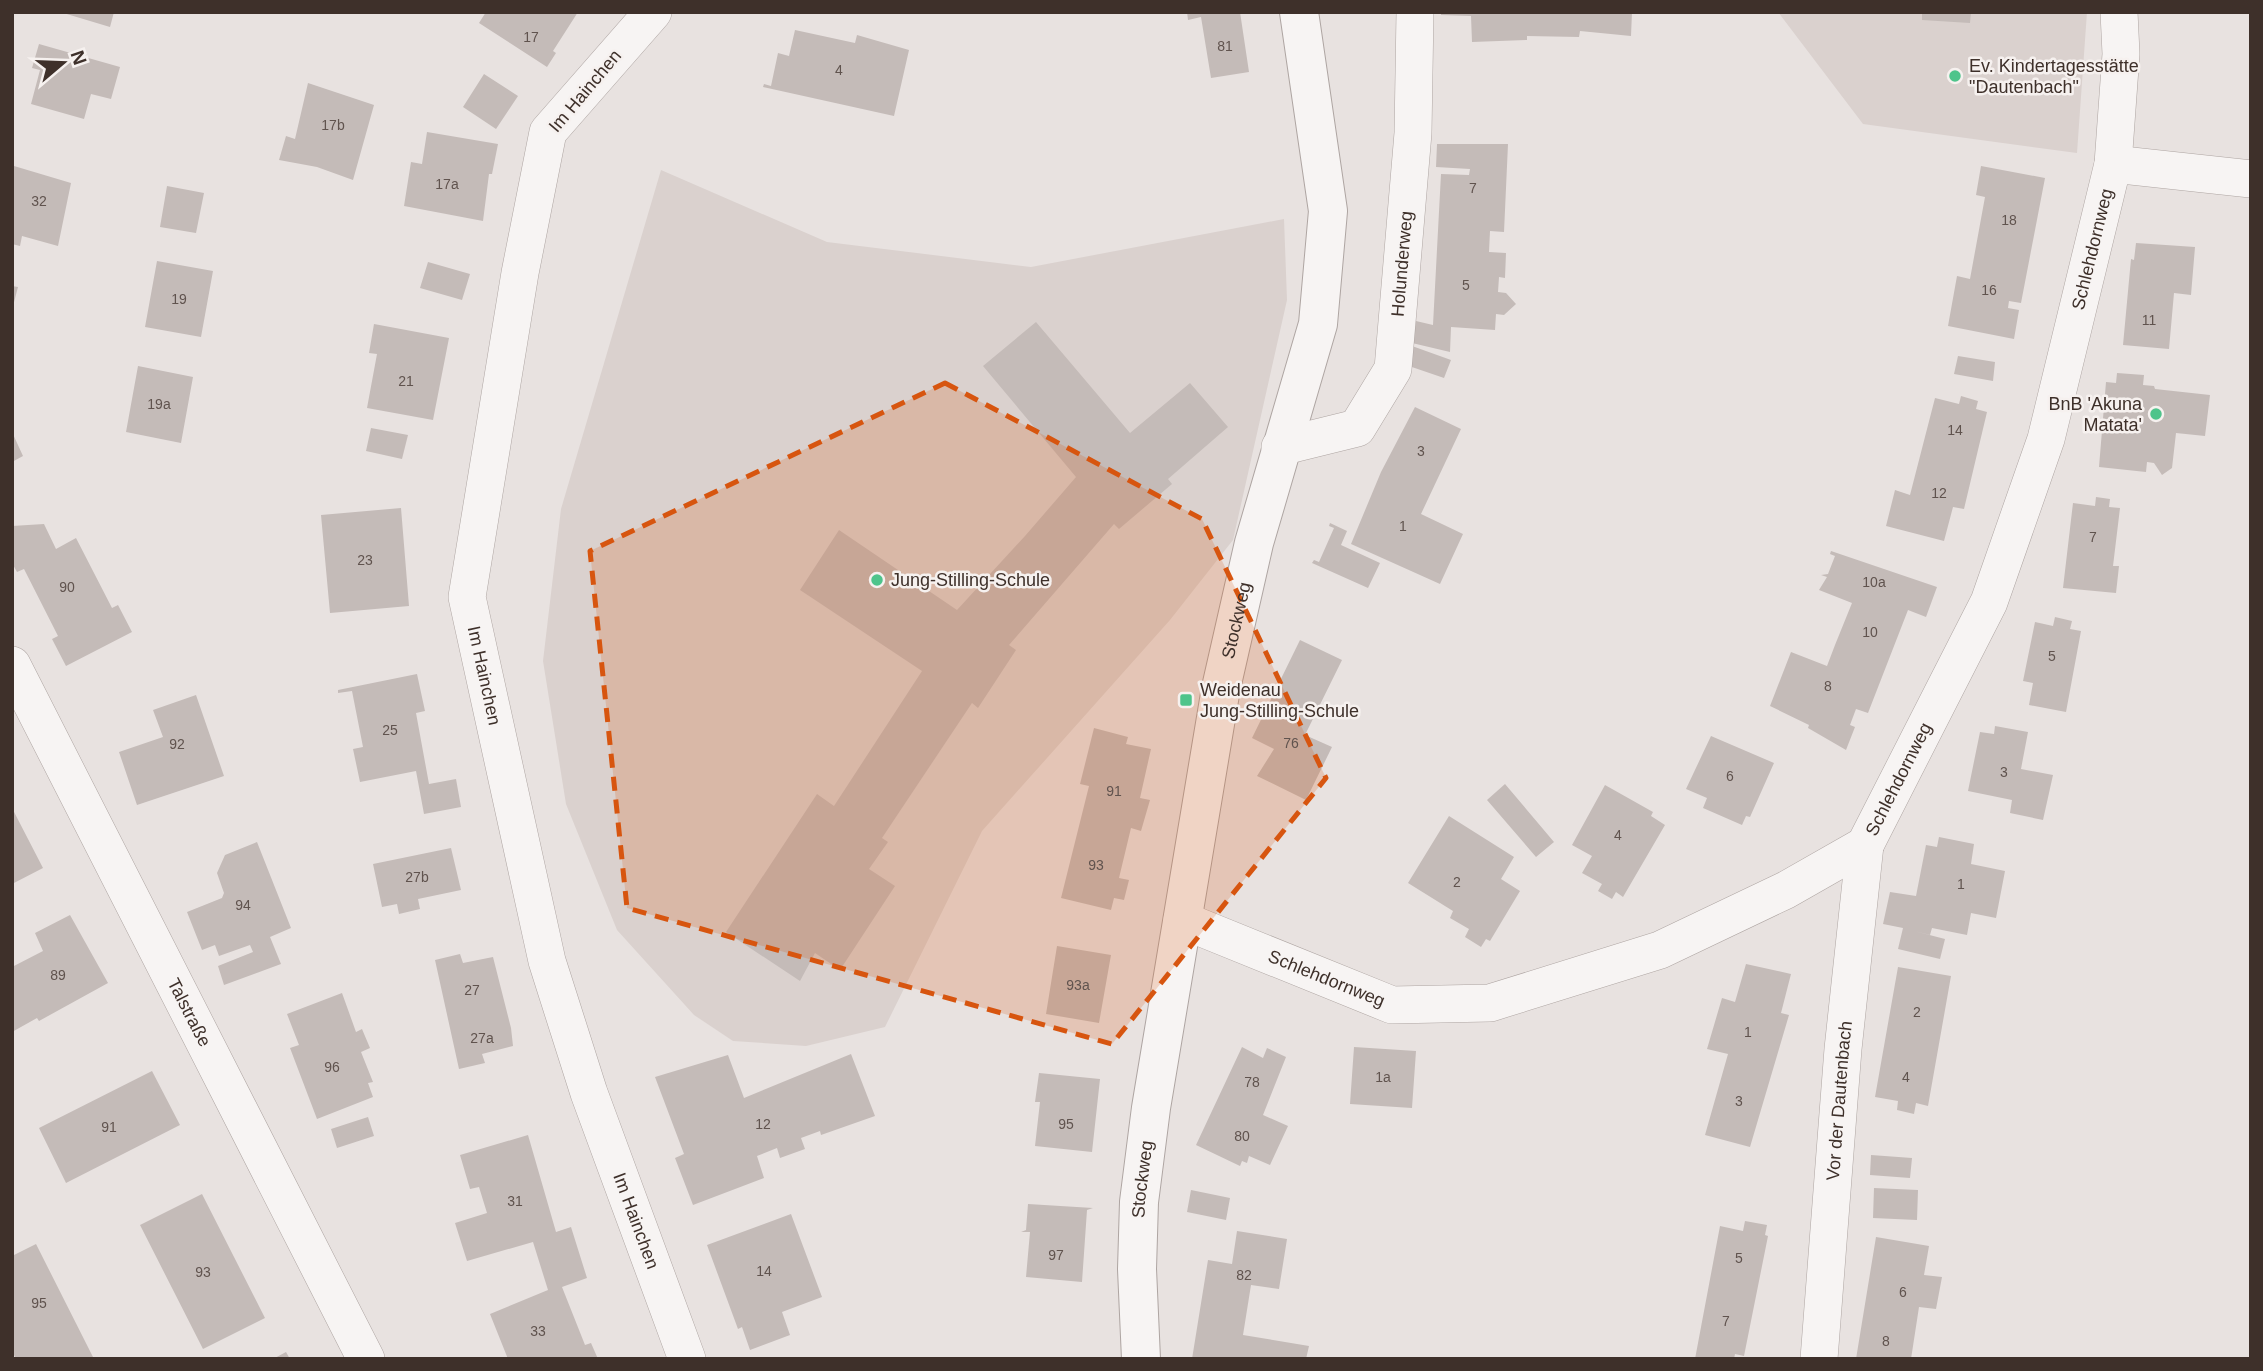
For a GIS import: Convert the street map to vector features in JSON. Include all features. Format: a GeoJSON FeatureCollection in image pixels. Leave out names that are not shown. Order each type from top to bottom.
{"type":"FeatureCollection","features":[{"type":"Feature","properties":{"kind":"street","name":"Im Hainchen"},"geometry":{"type":"LineString","coordinates":[[653,12],[548,132],[518,286],[467,597],[547,961],[589,1093],[687,1359]]}},
{"type":"Feature","properties":{"kind":"street","name":"Stockweg"},"geometry":{"type":"LineString","coordinates":[[1141,1359],[1137,1269],[1139,1202],[1151,1108],[1221,688],[1254,543],[1318,324],[1328,212],[1299,12]]}},
{"type":"Feature","properties":{"kind":"street","name":"Holunderweg"},"geometry":{"type":"LineString","coordinates":[[1280,447],[1357,428],[1393,369],[1413,133],[1415,12]]}},
{"type":"Feature","properties":{"kind":"street","name":"Schlehdornweg"},"geometry":{"type":"LineString","coordinates":[[1182,920],[1392,1005],[1490,1003],[1660,950],[1786,890],[1865,845],[1989,602],[2046,439],[2113,164],[2121,54],[2119,12]]}},
{"type":"Feature","properties":{"kind":"street"},"geometry":{"type":"LineString","coordinates":[[2113,164],[2251,179]]}},
{"type":"Feature","properties":{"kind":"street","name":"Talstraße"},"geometry":{"type":"LineString","coordinates":[[12,665],[366,1359]]}},
{"type":"Feature","properties":{"kind":"street","name":"Vor der Dautenbach"},"geometry":{"type":"LineString","coordinates":[[1819,1359],[1843,1049],[1865,845]]}},
{"type":"Feature","properties":{"kind":"highlighted area"},"geometry":{"type":"Polygon","coordinates":[[[945,383],[1202,519],[1326,778],[1112,1044],[627,908],[590,551],[945,383]]]}},
{"type":"Feature","properties":{"kind":"shaded area","name":"Ev. Kindertagesstätte \"Dautenbach\""},"geometry":{"type":"Polygon","coordinates":[[[1778,12],[2087,12],[2077,153],[1863,124],[1778,12]]]}},
{"type":"Feature","properties":{"kind":"shaded area","name":"Jung-Stilling-Schule"},"geometry":{"type":"Polygon","coordinates":[[[661,170],[827,242],[1031,267],[1284,219],[1287,300],[1233,540],[1170,620],[982,831],[885,1027],[806,1046],[733,1041],[694,1015],[617,930],[566,804],[543,661],[561,509],[661,170]]]}},
{"type":"Feature","properties":{"kind":"building"},"geometry":{"type":"Polygon","coordinates":[[[60,12],[114,12],[110,27],[60,12]]]}},
{"type":"Feature","properties":{"kind":"building"},"geometry":{"type":"Polygon","coordinates":[[[486,12],[578,12],[553,51],[556,53],[547,67],[479,23],[486,12]]]}},
{"type":"Feature","properties":{"kind":"building"},"geometry":{"type":"Polygon","coordinates":[[[1187,12],[1240,12],[1249,72],[1211,78],[1201,17],[1188,20],[1187,12]]]}},
{"type":"Feature","properties":{"kind":"building"},"geometry":{"type":"Polygon","coordinates":[[[1441,12],[1632,12],[1631,36],[1580,31],[1579,37],[1527,36],[1527,40],[1472,42],[1471,16],[1441,15],[1441,12]]]}},
{"type":"Feature","properties":{"kind":"building"},"geometry":{"type":"Polygon","coordinates":[[[1922,12],[1971,12],[1970,23],[1922,20],[1922,12]]]}},
{"type":"Feature","properties":{"kind":"building"},"geometry":{"type":"Polygon","coordinates":[[[795,30],[855,43],[857,35],[909,50],[894,116],[763,87],[764,84],[771,86],[778,53],[789,56],[795,30]]]}},
{"type":"Feature","properties":{"kind":"building"},"geometry":{"type":"Polygon","coordinates":[[[39,44],[120,67],[111,99],[91,94],[84,119],[31,104],[40,70],[32,68],[39,44]]]}},
{"type":"Feature","properties":{"kind":"building"},"geometry":{"type":"Polygon","coordinates":[[[484,74],[518,96],[496,129],[463,107],[484,74]]]}},
{"type":"Feature","properties":{"kind":"building"},"geometry":{"type":"Polygon","coordinates":[[[308,83],[374,105],[353,180],[317,167],[279,160],[286,136],[295,139],[308,83]]]}},
{"type":"Feature","properties":{"kind":"building"},"geometry":{"type":"Polygon","coordinates":[[[427,132],[498,144],[492,174],[489,174],[483,221],[404,206],[411,162],[422,164],[427,132]]]}},
{"type":"Feature","properties":{"kind":"building"},"geometry":{"type":"Polygon","coordinates":[[[1437,144],[1508,144],[1504,232],[1490,231],[1489,252],[1506,253],[1505,278],[1499,277],[1498,292],[1506,293],[1516,304],[1504,315],[1496,314],[1495,330],[1451,327],[1450,352],[1412,343],[1416,321],[1433,325],[1441,174],[1469,175],[1470,169],[1436,167],[1437,144]]]}},
{"type":"Feature","properties":{"kind":"building"},"geometry":{"type":"Polygon","coordinates":[[[14,166],[71,183],[58,246],[22,236],[20,246],[12,244],[14,166]]]}},
{"type":"Feature","properties":{"kind":"building"},"geometry":{"type":"Polygon","coordinates":[[[1981,166],[2045,178],[2021,303],[2009,301],[2008,308],[2019,310],[2014,339],[1948,326],[1957,276],[1970,279],[1985,197],[1976,195],[1981,166]]]}},
{"type":"Feature","properties":{"kind":"building"},"geometry":{"type":"Polygon","coordinates":[[[167,186],[204,193],[196,233],[160,227],[167,186]]]}},
{"type":"Feature","properties":{"kind":"building"},"geometry":{"type":"Polygon","coordinates":[[[2136,243],[2195,247],[2191,295],[2174,293],[2169,349],[2123,345],[2131,259],[2134,260],[2136,243]]]}},
{"type":"Feature","properties":{"kind":"building"},"geometry":{"type":"Polygon","coordinates":[[[157,261],[213,271],[201,337],[145,327],[157,261]]]}},
{"type":"Feature","properties":{"kind":"building"},"geometry":{"type":"Polygon","coordinates":[[[428,262],[470,274],[462,300],[420,288],[428,262]]]}},
{"type":"Feature","properties":{"kind":"building"},"geometry":{"type":"Polygon","coordinates":[[[12,286],[18,287],[13,306],[12,306],[12,286]]]}},
{"type":"Feature","properties":{"kind":"building"},"geometry":{"type":"Polygon","coordinates":[[[1036,322],[1130,433],[1190,383],[1228,427],[1168,479],[1172,484],[1119,529],[1114,524],[1009,645],[1016,650],[978,708],[972,703],[882,838],[888,842],[869,869],[895,886],[840,970],[815,953],[800,981],[726,932],[817,794],[834,806],[922,671],[800,590],[839,530],[957,610],[1025,536],[1076,477],[983,366],[1036,322]]]}},
{"type":"Feature","properties":{"kind":"building"},"geometry":{"type":"Polygon","coordinates":[[[374,324],[449,338],[433,420],[367,408],[377,354],[369,353],[374,324]]]}},
{"type":"Feature","properties":{"kind":"building"},"geometry":{"type":"Polygon","coordinates":[[[1412,346],[1451,360],[1444,378],[1406,365],[1412,346]]]}},
{"type":"Feature","properties":{"kind":"building"},"geometry":{"type":"Polygon","coordinates":[[[1958,356],[1995,362],[1993,381],[1954,374],[1958,356]]]}},
{"type":"Feature","properties":{"kind":"building"},"geometry":{"type":"Polygon","coordinates":[[[138,366],[193,377],[181,443],[126,432],[138,366]]]}},
{"type":"Feature","properties":{"kind":"building","name":"BnB 'Akuna Matata'"},"geometry":{"type":"Polygon","coordinates":[[[2117,373],[2144,375],[2143,385],[2154,386],[2155,389],[2210,395],[2205,436],[2176,433],[2172,468],[2162,475],[2154,463],[2147,462],[2146,472],[2099,467],[2106,382],[2116,383],[2117,373]]]}},
{"type":"Feature","properties":{"kind":"building"},"geometry":{"type":"Polygon","coordinates":[[[1961,396],[1978,401],[1976,409],[1987,412],[1964,509],[1953,507],[1944,541],[1886,526],[1895,490],[1910,495],[1935,398],[1959,404],[1961,396]]]}},
{"type":"Feature","properties":{"kind":"building"},"geometry":{"type":"Polygon","coordinates":[[[1415,407],[1461,429],[1421,514],[1463,534],[1440,584],[1351,544],[1381,472],[1415,407]]]}},
{"type":"Feature","properties":{"kind":"building"},"geometry":{"type":"Polygon","coordinates":[[[371,428],[408,435],[402,459],[366,451],[371,428]]]}},
{"type":"Feature","properties":{"kind":"building"},"geometry":{"type":"Polygon","coordinates":[[[12,432],[23,456],[12,462],[12,432]]]}},
{"type":"Feature","properties":{"kind":"building"},"geometry":{"type":"Polygon","coordinates":[[[2096,497],[2110,499],[2109,507],[2120,508],[2113,566],[2119,566],[2116,593],[2063,588],[2073,503],[2095,506],[2096,497]]]}},
{"type":"Feature","properties":{"kind":"building"},"geometry":{"type":"Polygon","coordinates":[[[401,508],[409,606],[330,613],[321,515],[401,508]]]}},
{"type":"Feature","properties":{"kind":"building"},"geometry":{"type":"Polygon","coordinates":[[[1330,523],[1347,531],[1341,545],[1380,563],[1368,588],[1312,563],[1314,560],[1319,562],[1334,528],[1329,526],[1330,523]]]}},
{"type":"Feature","properties":{"kind":"building"},"geometry":{"type":"Polygon","coordinates":[[[44,524],[56,549],[76,538],[112,608],[118,605],[132,632],[66,666],[52,639],[58,636],[24,569],[17,572],[12,563],[12,526],[44,524]]]}},
{"type":"Feature","properties":{"kind":"building"},"geometry":{"type":"Polygon","coordinates":[[[1831,551],[1937,587],[1926,617],[1908,610],[1868,713],[1856,709],[1850,725],[1855,727],[1846,750],[1808,728],[1809,725],[1770,706],[1791,652],[1827,666],[1852,603],[1819,590],[1827,577],[1821,575],[1828,574],[1835,556],[1830,554],[1831,551]]]}},
{"type":"Feature","properties":{"kind":"building"},"geometry":{"type":"Polygon","coordinates":[[[2055,617],[2072,621],[2070,629],[2081,631],[2066,712],[2029,705],[2033,683],[2023,681],[2035,622],[2053,626],[2055,617]]]}},
{"type":"Feature","properties":{"kind":"building"},"geometry":{"type":"Polygon","coordinates":[[[1300,640],[1342,660],[1305,735],[1332,747],[1306,800],[1257,776],[1274,749],[1252,738],[1300,640]]]}},
{"type":"Feature","properties":{"kind":"building"},"geometry":{"type":"Polygon","coordinates":[[[417,674],[425,711],[416,713],[429,784],[456,779],[461,807],[424,814],[416,771],[360,782],[353,749],[363,747],[352,691],[338,693],[338,690],[417,674]]]}},
{"type":"Feature","properties":{"kind":"building"},"geometry":{"type":"Polygon","coordinates":[[[196,695],[224,776],[137,805],[119,752],[163,737],[153,710],[196,695]]]}},
{"type":"Feature","properties":{"kind":"building"},"geometry":{"type":"Polygon","coordinates":[[[1995,726],[2028,732],[2021,769],[2053,775],[2043,820],[2010,813],[2012,800],[1968,791],[1980,732],[1994,734],[1995,726]]]}},
{"type":"Feature","properties":{"kind":"building"},"geometry":{"type":"Polygon","coordinates":[[[1094,728],[1128,737],[1126,744],[1151,749],[1140,798],[1150,800],[1141,831],[1131,828],[1119,878],[1129,880],[1124,900],[1114,898],[1111,910],[1061,898],[1089,786],[1080,784],[1094,728]]]}},
{"type":"Feature","properties":{"kind":"building"},"geometry":{"type":"Polygon","coordinates":[[[1711,736],[1774,763],[1750,817],[1746,816],[1742,825],[1703,808],[1707,798],[1686,789],[1711,736]]]}},
{"type":"Feature","properties":{"kind":"building"},"geometry":{"type":"Polygon","coordinates":[[[1505,784],[1554,842],[1536,857],[1487,800],[1505,784]]]}},
{"type":"Feature","properties":{"kind":"building"},"geometry":{"type":"Polygon","coordinates":[[[1605,785],[1653,812],[1651,816],[1665,825],[1623,897],[1616,892],[1612,899],[1598,891],[1602,884],[1582,873],[1592,856],[1572,845],[1605,785]]]}},
{"type":"Feature","properties":{"kind":"building"},"geometry":{"type":"Polygon","coordinates":[[[12,808],[43,868],[12,884],[12,808]]]}},
{"type":"Feature","properties":{"kind":"building"},"geometry":{"type":"Polygon","coordinates":[[[1449,816],[1514,857],[1501,879],[1520,891],[1490,941],[1486,939],[1481,947],[1465,937],[1469,929],[1450,918],[1453,911],[1408,883],[1449,816]]]}},
{"type":"Feature","properties":{"kind":"building"},"geometry":{"type":"Polygon","coordinates":[[[1939,837],[1974,844],[1971,864],[2005,871],[1996,918],[1971,913],[1967,935],[1932,928],[1930,935],[1914,931],[1945,939],[1940,959],[1898,949],[1903,928],[1883,924],[1890,892],[1916,896],[1926,845],[1937,847],[1939,837]]]}},
{"type":"Feature","properties":{"kind":"building"},"geometry":{"type":"Polygon","coordinates":[[[257,842],[291,928],[270,937],[281,964],[224,985],[218,966],[253,952],[250,945],[219,956],[215,945],[202,950],[187,912],[222,898],[224,893],[217,873],[225,855],[257,842]]]}},
{"type":"Feature","properties":{"kind":"building"},"geometry":{"type":"Polygon","coordinates":[[[451,848],[461,890],[418,899],[420,909],[399,914],[397,904],[382,907],[373,864],[451,848]]]}},
{"type":"Feature","properties":{"kind":"building"},"geometry":{"type":"Polygon","coordinates":[[[70,915],[108,983],[39,1021],[37,1018],[12,1032],[12,967],[43,951],[35,933],[70,915]]]}},
{"type":"Feature","properties":{"kind":"building"},"geometry":{"type":"Polygon","coordinates":[[[1057,946],[1111,955],[1099,1023],[1046,1014],[1057,946]]]}},
{"type":"Feature","properties":{"kind":"building"},"geometry":{"type":"Polygon","coordinates":[[[460,954],[463,963],[493,957],[513,1046],[482,1054],[485,1063],[459,1069],[435,960],[460,954]]]}},
{"type":"Feature","properties":{"kind":"building"},"geometry":{"type":"Polygon","coordinates":[[[1746,964],[1791,974],[1781,1013],[1789,1015],[1750,1147],[1705,1135],[1728,1054],[1707,1049],[1722,998],[1735,1002],[1746,964]]]}},
{"type":"Feature","properties":{"kind":"building"},"geometry":{"type":"Polygon","coordinates":[[[1898,967],[1951,976],[1928,1106],[1916,1103],[1914,1114],[1897,1110],[1898,1101],[1875,1097],[1898,967]]]}},
{"type":"Feature","properties":{"kind":"building"},"geometry":{"type":"Polygon","coordinates":[[[342,993],[356,1032],[362,1029],[370,1048],[361,1052],[373,1082],[368,1083],[373,1097],[317,1119],[290,1048],[299,1045],[287,1014],[342,993]]]}},
{"type":"Feature","properties":{"kind":"building"},"geometry":{"type":"Polygon","coordinates":[[[1242,1047],[1263,1058],[1267,1048],[1286,1057],[1263,1115],[1288,1126],[1270,1165],[1249,1156],[1247,1163],[1242,1161],[1240,1166],[1196,1145],[1242,1047]]]}},
{"type":"Feature","properties":{"kind":"building"},"geometry":{"type":"Polygon","coordinates":[[[1354,1047],[1416,1051],[1412,1108],[1350,1104],[1354,1047]]]}},
{"type":"Feature","properties":{"kind":"building"},"geometry":{"type":"Polygon","coordinates":[[[851,1054],[875,1116],[821,1135],[820,1131],[801,1138],[805,1149],[780,1158],[777,1148],[757,1156],[764,1178],[693,1205],[675,1158],[684,1154],[655,1077],[728,1055],[744,1098],[851,1054]]]}},
{"type":"Feature","properties":{"kind":"building"},"geometry":{"type":"Polygon","coordinates":[[[152,1071],[180,1125],[66,1183],[39,1128],[152,1071]]]}},
{"type":"Feature","properties":{"kind":"building"},"geometry":{"type":"Polygon","coordinates":[[[1039,1073],[1100,1079],[1092,1152],[1035,1146],[1040,1102],[1035,1102],[1039,1073]]]}},
{"type":"Feature","properties":{"kind":"building"},"geometry":{"type":"Polygon","coordinates":[[[368,1117],[374,1136],[337,1148],[331,1129],[368,1117]]]}},
{"type":"Feature","properties":{"kind":"building"},"geometry":{"type":"Polygon","coordinates":[[[528,1135],[556,1232],[571,1227],[587,1278],[562,1287],[585,1345],[591,1343],[598,1359],[508,1359],[490,1314],[548,1290],[533,1242],[467,1261],[455,1223],[487,1213],[479,1187],[470,1189],[460,1155],[528,1135]]]}},
{"type":"Feature","properties":{"kind":"building"},"geometry":{"type":"Polygon","coordinates":[[[1871,1155],[1912,1158],[1910,1178],[1870,1175],[1871,1155]]]}},
{"type":"Feature","properties":{"kind":"building"},"geometry":{"type":"Polygon","coordinates":[[[1874,1188],[1918,1190],[1917,1220],[1873,1218],[1874,1188]]]}},
{"type":"Feature","properties":{"kind":"building"},"geometry":{"type":"Polygon","coordinates":[[[1191,1190],[1230,1198],[1226,1220],[1187,1212],[1191,1190]]]}},
{"type":"Feature","properties":{"kind":"building"},"geometry":{"type":"Polygon","coordinates":[[[202,1194],[265,1318],[203,1349],[140,1225],[202,1194]]]}},
{"type":"Feature","properties":{"kind":"building"},"geometry":{"type":"Polygon","coordinates":[[[1028,1204],[1093,1208],[1087,1210],[1082,1282],[1026,1277],[1030,1232],[1021,1232],[1026,1230],[1028,1204]]]}},
{"type":"Feature","properties":{"kind":"building"},"geometry":{"type":"Polygon","coordinates":[[[791,1214],[822,1297],[782,1312],[790,1335],[750,1350],[742,1327],[738,1329],[707,1245],[791,1214]]]}},
{"type":"Feature","properties":{"kind":"building"},"geometry":{"type":"Polygon","coordinates":[[[1745,1221],[1767,1225],[1765,1235],[1768,1236],[1744,1356],[1735,1354],[1734,1359],[1695,1359],[1720,1226],[1743,1231],[1745,1221]]]}},
{"type":"Feature","properties":{"kind":"building"},"geometry":{"type":"Polygon","coordinates":[[[1237,1231],[1287,1239],[1279,1289],[1251,1285],[1243,1335],[1309,1346],[1306,1359],[1192,1359],[1208,1260],[1232,1264],[1237,1231]]]}},
{"type":"Feature","properties":{"kind":"building"},"geometry":{"type":"Polygon","coordinates":[[[1876,1237],[1929,1246],[1924,1275],[1942,1277],[1936,1309],[1919,1307],[1911,1359],[1856,1359],[1876,1237]]]}},
{"type":"Feature","properties":{"kind":"building"},"geometry":{"type":"Polygon","coordinates":[[[36,1244],[94,1359],[16,1359],[12,1351],[12,1256],[36,1244]]]}},
{"type":"Feature","properties":{"kind":"building"},"geometry":{"type":"Polygon","coordinates":[[[286,1352],[290,1359],[273,1359],[286,1352]]]}},
{"type":"Feature","properties":{"kind":"place","name":"Ev. Kindertagesstätte \"Dautenbach\""},"geometry":{"type":"Point","coordinates":[1955,76]}},
{"type":"Feature","properties":{"kind":"place","name":"BnB 'Akuna Matata'"},"geometry":{"type":"Point","coordinates":[2156,414]}},
{"type":"Feature","properties":{"kind":"place","name":"Jung-Stilling-Schule"},"geometry":{"type":"Point","coordinates":[877,580]}},
{"type":"Feature","properties":{"kind":"place","name":"Weidenau Jung-Stilling-Schule"},"geometry":{"type":"Point","coordinates":[1186,700]}}]}
